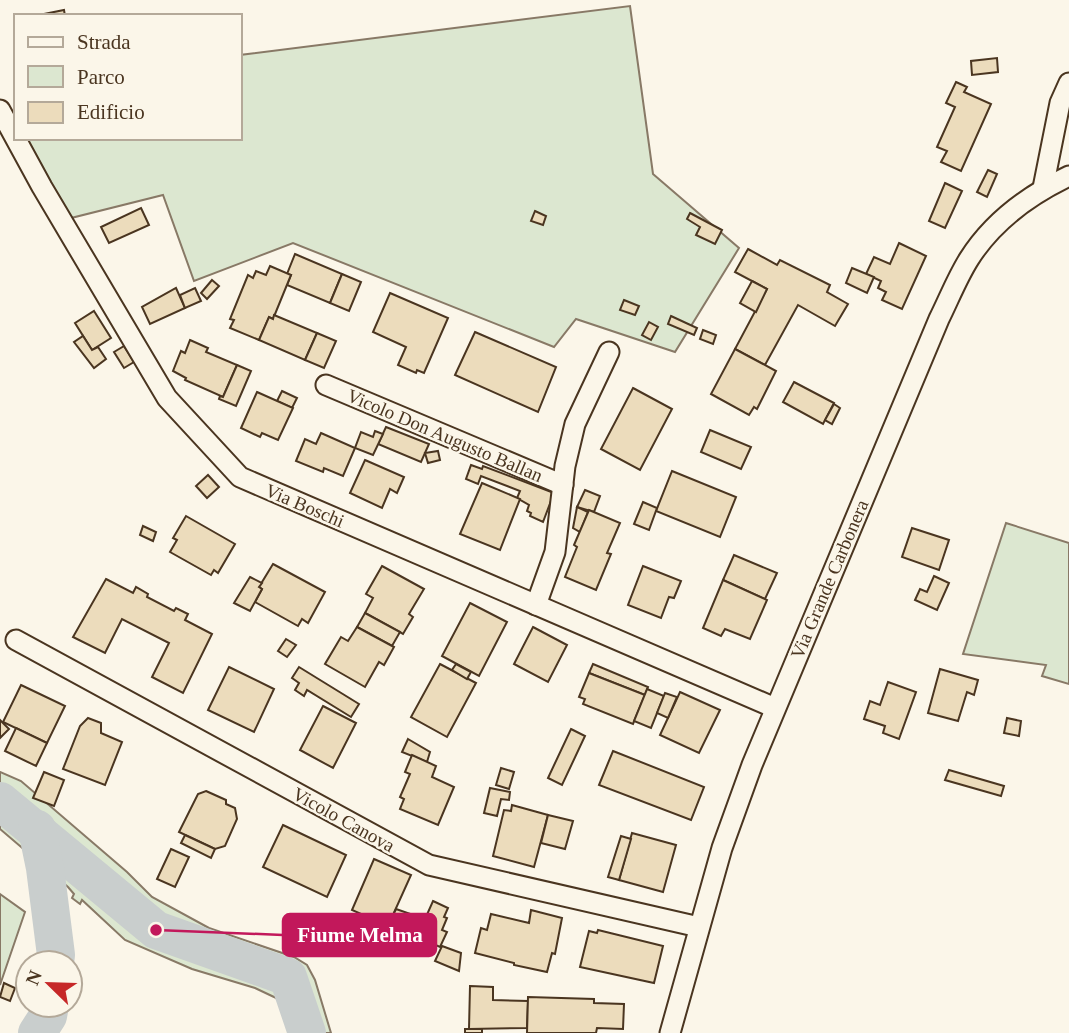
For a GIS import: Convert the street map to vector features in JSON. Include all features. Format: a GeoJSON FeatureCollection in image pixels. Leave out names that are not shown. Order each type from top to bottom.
{"type":"FeatureCollection","features":[{"type":"Feature","properties":{"kind":"street"},"geometry":{"type":"LineString","coordinates":[[1042,188],[1059,103],[1069,83]]}},
{"type":"Feature","properties":{"kind":"street","name":"Via Boschi"},"geometry":{"type":"LineString","coordinates":[[0,110],[14,136]]}},
{"type":"Feature","properties":{"kind":"street","name":"Via Boschi"},"geometry":{"type":"LineString","coordinates":[[16,140],[167,398],[240,477],[775,708]]}},
{"type":"Feature","properties":{"kind":"street","name":"Via Grande Carbonera"},"geometry":{"type":"LineString","coordinates":[[670,1033],[722,848],[775,708],[939,319],[969,259],[999,222],[1042,188],[1069,176]]}},
{"type":"Feature","properties":{"kind":"street","name":"Vicolo Don Augusto Ballan"},"geometry":{"type":"LineString","coordinates":[[536,605],[555,552],[563,485],[575,424],[609,352]]}},
{"type":"Feature","properties":{"kind":"street","name":"Vicolo Don Augusto Ballan"},"geometry":{"type":"LineString","coordinates":[[326,385],[563,485]]}},
{"type":"Feature","properties":{"kind":"street","name":"Vicolo Canova"},"geometry":{"type":"LineString","coordinates":[[16,640],[429,865],[699,927]]}},
{"type":"Feature","properties":{"kind":"green space"},"geometry":{"type":"Polygon","coordinates":[[[630,6],[653,174],[739,248],[675,352],[576,319],[554,347],[293,243],[194,281],[163,195],[67,219],[19,140],[242,140],[242,55],[630,6]]]}},
{"type":"Feature","properties":{"kind":"green space"},"geometry":{"type":"Polygon","coordinates":[[[1006,523],[1069,543],[1069,684],[1042,676],[1046,665],[963,654],[1006,523]]]}},
{"type":"Feature","properties":{"kind":"green space"},"geometry":{"type":"Polygon","coordinates":[[[0,772],[21,781],[127,872],[152,897],[209,928],[294,957],[307,965],[315,980],[331,1033],[294,1033],[282,1002],[274,997],[255,988],[192,969],[125,940],[82,900],[80,904],[72,898],[74,894],[68,887],[0,829],[0,772]]]}},
{"type":"Feature","properties":{"kind":"green space"},"geometry":{"type":"Polygon","coordinates":[[[0,894],[25,912],[0,985],[0,894]]]}},
{"type":"Feature","properties":{"kind":"building"},"geometry":{"type":"Polygon","coordinates":[[[64,10],[65,14],[44,14],[64,10]]]}},
{"type":"Feature","properties":{"kind":"building"},"geometry":{"type":"Polygon","coordinates":[[[997,58],[998,72],[972,75],[971,61],[997,58]]]}},
{"type":"Feature","properties":{"kind":"building"},"geometry":{"type":"Polygon","coordinates":[[[956,82],[967,87],[964,92],[991,104],[961,171],[941,162],[947,151],[937,147],[955,107],[946,103],[956,82]]]}},
{"type":"Feature","properties":{"kind":"building"},"geometry":{"type":"Polygon","coordinates":[[[988,170],[997,174],[987,197],[977,192],[988,170]]]}},
{"type":"Feature","properties":{"kind":"building"},"geometry":{"type":"Polygon","coordinates":[[[945,183],[962,191],[945,228],[929,221],[945,183]]]}},
{"type":"Feature","properties":{"kind":"building"},"geometry":{"type":"Polygon","coordinates":[[[141,208],[149,225],[109,243],[101,227],[141,208]]]}},
{"type":"Feature","properties":{"kind":"building"},"geometry":{"type":"Polygon","coordinates":[[[535,211],[546,216],[543,225],[531,221],[535,211]]]}},
{"type":"Feature","properties":{"kind":"building"},"geometry":{"type":"Polygon","coordinates":[[[690,213],[722,230],[715,244],[696,235],[700,227],[687,219],[690,213]]]}},
{"type":"Feature","properties":{"kind":"building"},"geometry":{"type":"Polygon","coordinates":[[[899,243],[926,256],[902,309],[882,300],[886,292],[878,288],[881,281],[866,274],[874,257],[890,264],[899,243]]]}},
{"type":"Feature","properties":{"kind":"building"},"geometry":{"type":"Polygon","coordinates":[[[748,249],[777,265],[780,260],[830,285],[827,292],[848,304],[835,326],[798,305],[765,365],[735,349],[767,289],[735,272],[748,249]]]}},
{"type":"Feature","properties":{"kind":"building"},"geometry":{"type":"Polygon","coordinates":[[[295,254],[342,274],[330,303],[287,285],[291,275],[287,274],[295,254]]]}},
{"type":"Feature","properties":{"kind":"building"},"geometry":{"type":"Polygon","coordinates":[[[270,266],[291,275],[273,319],[269,317],[259,340],[230,328],[234,320],[230,319],[248,275],[253,278],[256,271],[266,275],[270,266]]]}},
{"type":"Feature","properties":{"kind":"building"},"geometry":{"type":"Polygon","coordinates":[[[852,268],[874,277],[867,293],[846,283],[852,268]]]}},
{"type":"Feature","properties":{"kind":"building"},"geometry":{"type":"Polygon","coordinates":[[[342,274],[361,282],[349,311],[330,303],[342,274]]]}},
{"type":"Feature","properties":{"kind":"building"},"geometry":{"type":"Polygon","coordinates":[[[212,280],[219,286],[207,299],[201,293],[212,280]]]}},
{"type":"Feature","properties":{"kind":"building"},"geometry":{"type":"Polygon","coordinates":[[[752,281],[767,289],[756,312],[740,303],[752,281]]]}},
{"type":"Feature","properties":{"kind":"building"},"geometry":{"type":"Polygon","coordinates":[[[176,288],[185,308],[150,324],[142,307],[176,288]]]}},
{"type":"Feature","properties":{"kind":"building"},"geometry":{"type":"Polygon","coordinates":[[[195,288],[201,301],[185,308],[180,295],[195,288]]]}},
{"type":"Feature","properties":{"kind":"building"},"geometry":{"type":"Polygon","coordinates":[[[390,293],[448,318],[424,373],[417,370],[416,373],[398,365],[406,347],[373,332],[390,293]]]}},
{"type":"Feature","properties":{"kind":"building"},"geometry":{"type":"Polygon","coordinates":[[[624,300],[639,306],[635,315],[620,310],[624,300]]]}},
{"type":"Feature","properties":{"kind":"building"},"geometry":{"type":"Polygon","coordinates":[[[94,311],[111,338],[92,350],[75,323],[94,311]]]}},
{"type":"Feature","properties":{"kind":"building"},"geometry":{"type":"Polygon","coordinates":[[[274,315],[317,333],[305,360],[259,340],[269,317],[273,319],[274,315]]]}},
{"type":"Feature","properties":{"kind":"building"},"geometry":{"type":"Polygon","coordinates":[[[671,316],[697,328],[694,335],[668,324],[671,316]]]}},
{"type":"Feature","properties":{"kind":"building"},"geometry":{"type":"Polygon","coordinates":[[[649,322],[658,327],[651,340],[642,335],[649,322]]]}},
{"type":"Feature","properties":{"kind":"building"},"geometry":{"type":"Polygon","coordinates":[[[703,330],[716,335],[713,344],[700,339],[703,330]]]}},
{"type":"Feature","properties":{"kind":"building"},"geometry":{"type":"Polygon","coordinates":[[[475,332],[556,367],[538,412],[455,375],[475,332]]]}},
{"type":"Feature","properties":{"kind":"building"},"geometry":{"type":"Polygon","coordinates":[[[317,333],[336,341],[324,368],[305,360],[317,333]]]}},
{"type":"Feature","properties":{"kind":"building"},"geometry":{"type":"Polygon","coordinates":[[[83,336],[92,350],[98,347],[106,359],[94,368],[74,342],[83,336]]]}},
{"type":"Feature","properties":{"kind":"building"},"geometry":{"type":"Polygon","coordinates":[[[190,340],[208,348],[206,352],[237,365],[223,397],[185,380],[186,378],[173,371],[181,351],[185,353],[190,340]]]}},
{"type":"Feature","properties":{"kind":"building"},"geometry":{"type":"Polygon","coordinates":[[[124,346],[134,362],[124,368],[114,352],[124,346]]]}},
{"type":"Feature","properties":{"kind":"building"},"geometry":{"type":"Polygon","coordinates":[[[735,349],[776,371],[757,409],[754,407],[749,415],[711,394],[735,349]]]}},
{"type":"Feature","properties":{"kind":"building"},"geometry":{"type":"Polygon","coordinates":[[[237,365],[251,371],[236,406],[219,399],[220,396],[223,397],[237,365]]]}},
{"type":"Feature","properties":{"kind":"building"},"geometry":{"type":"Polygon","coordinates":[[[794,382],[834,403],[823,424],[783,402],[794,382]]]}},
{"type":"Feature","properties":{"kind":"building"},"geometry":{"type":"Polygon","coordinates":[[[633,388],[672,409],[640,470],[601,449],[633,388]]]}},
{"type":"Feature","properties":{"kind":"building"},"geometry":{"type":"Polygon","coordinates":[[[282,391],[297,398],[292,408],[277,401],[282,391]]]}},
{"type":"Feature","properties":{"kind":"building"},"geometry":{"type":"Polygon","coordinates":[[[257,392],[293,408],[278,440],[262,433],[260,437],[241,428],[257,392]]]}},
{"type":"Feature","properties":{"kind":"building"},"geometry":{"type":"Polygon","coordinates":[[[834,404],[840,408],[832,424],[825,420],[834,404]]]}},
{"type":"Feature","properties":{"kind":"building"},"geometry":{"type":"Polygon","coordinates":[[[386,427],[429,444],[421,462],[378,444],[386,427]]]}},
{"type":"Feature","properties":{"kind":"building"},"geometry":{"type":"Polygon","coordinates":[[[710,430],[751,447],[741,469],[701,452],[710,430]]]}},
{"type":"Feature","properties":{"kind":"building"},"geometry":{"type":"Polygon","coordinates":[[[375,431],[383,434],[373,455],[355,448],[361,432],[373,437],[375,431]]]}},
{"type":"Feature","properties":{"kind":"building"},"geometry":{"type":"Polygon","coordinates":[[[321,433],[355,448],[343,476],[324,468],[323,472],[296,461],[305,439],[316,444],[321,433]]]}},
{"type":"Feature","properties":{"kind":"building"},"geometry":{"type":"Polygon","coordinates":[[[438,451],[440,460],[428,463],[425,453],[438,451]]]}},
{"type":"Feature","properties":{"kind":"building"},"geometry":{"type":"Polygon","coordinates":[[[365,460],[404,477],[397,493],[390,489],[382,508],[350,493],[365,460]]]}},
{"type":"Feature","properties":{"kind":"building"},"geometry":{"type":"Polygon","coordinates":[[[471,465],[482,469],[483,466],[554,493],[543,522],[530,516],[531,513],[527,511],[529,505],[517,498],[520,491],[481,476],[478,484],[466,479],[471,465]]]}},
{"type":"Feature","properties":{"kind":"building"},"geometry":{"type":"Polygon","coordinates":[[[672,471],[736,497],[720,537],[656,511],[672,471]]]}},
{"type":"Feature","properties":{"kind":"building"},"geometry":{"type":"Polygon","coordinates":[[[208,475],[219,487],[207,498],[196,486],[208,475]]]}},
{"type":"Feature","properties":{"kind":"building"},"geometry":{"type":"Polygon","coordinates":[[[482,483],[520,499],[500,550],[460,534],[482,483]]]}},
{"type":"Feature","properties":{"kind":"building"},"geometry":{"type":"Polygon","coordinates":[[[585,490],[600,496],[594,512],[577,507],[585,490]]]}},
{"type":"Feature","properties":{"kind":"building"},"geometry":{"type":"Polygon","coordinates":[[[643,502],[657,508],[649,530],[634,524],[643,502]]]}},
{"type":"Feature","properties":{"kind":"building"},"geometry":{"type":"Polygon","coordinates":[[[577,507],[588,512],[580,532],[573,528],[577,507]]]}},
{"type":"Feature","properties":{"kind":"building"},"geometry":{"type":"Polygon","coordinates":[[[589,510],[620,523],[607,553],[611,554],[596,590],[565,577],[577,547],[574,545],[589,510]]]}},
{"type":"Feature","properties":{"kind":"building"},"geometry":{"type":"Polygon","coordinates":[[[186,516],[235,544],[218,573],[214,570],[211,575],[170,552],[177,540],[173,538],[186,516]]]}},
{"type":"Feature","properties":{"kind":"building"},"geometry":{"type":"Polygon","coordinates":[[[143,526],[156,532],[153,541],[140,535],[143,526]]]}},
{"type":"Feature","properties":{"kind":"building"},"geometry":{"type":"Polygon","coordinates":[[[912,528],[949,540],[939,570],[902,557],[912,528]]]}},
{"type":"Feature","properties":{"kind":"building"},"geometry":{"type":"Polygon","coordinates":[[[734,555],[777,573],[765,599],[723,580],[734,555]]]}},
{"type":"Feature","properties":{"kind":"building"},"geometry":{"type":"Polygon","coordinates":[[[273,564],[325,592],[308,623],[302,619],[298,626],[255,602],[262,589],[259,587],[273,564]]]}},
{"type":"Feature","properties":{"kind":"building"},"geometry":{"type":"Polygon","coordinates":[[[382,566],[424,589],[409,614],[413,617],[403,634],[365,613],[373,598],[366,594],[382,566]]]}},
{"type":"Feature","properties":{"kind":"building"},"geometry":{"type":"Polygon","coordinates":[[[643,566],[681,581],[674,598],[669,597],[661,618],[628,605],[643,566]]]}},
{"type":"Feature","properties":{"kind":"building"},"geometry":{"type":"Polygon","coordinates":[[[934,576],[949,583],[937,610],[915,600],[920,589],[927,592],[934,576]]]}},
{"type":"Feature","properties":{"kind":"building"},"geometry":{"type":"Polygon","coordinates":[[[250,577],[262,583],[259,587],[262,589],[250,611],[234,603],[250,577]]]}},
{"type":"Feature","properties":{"kind":"building"},"geometry":{"type":"Polygon","coordinates":[[[106,579],[133,593],[136,587],[148,594],[147,597],[174,611],[176,608],[188,614],[185,620],[212,634],[183,693],[152,677],[169,643],[122,619],[105,653],[73,637],[106,579]]]}},
{"type":"Feature","properties":{"kind":"building"},"geometry":{"type":"Polygon","coordinates":[[[723,580],[767,600],[750,639],[725,629],[721,636],[703,628],[723,580]]]}},
{"type":"Feature","properties":{"kind":"building"},"geometry":{"type":"Polygon","coordinates":[[[470,603],[507,622],[479,676],[442,656],[470,603]]]}},
{"type":"Feature","properties":{"kind":"building"},"geometry":{"type":"Polygon","coordinates":[[[365,613],[400,632],[392,646],[357,627],[365,613]]]}},
{"type":"Feature","properties":{"kind":"building"},"geometry":{"type":"Polygon","coordinates":[[[357,627],[394,647],[384,665],[379,662],[365,687],[325,664],[341,637],[348,641],[357,627]]]}},
{"type":"Feature","properties":{"kind":"building"},"geometry":{"type":"Polygon","coordinates":[[[533,627],[567,645],[548,682],[514,664],[533,627]]]}},
{"type":"Feature","properties":{"kind":"building"},"geometry":{"type":"Polygon","coordinates":[[[286,639],[296,645],[287,657],[278,651],[286,639]]]}},
{"type":"Feature","properties":{"kind":"building"},"geometry":{"type":"Polygon","coordinates":[[[440,664],[476,683],[447,737],[411,717],[440,664]]]}},
{"type":"Feature","properties":{"kind":"building"},"geometry":{"type":"Polygon","coordinates":[[[456,664],[471,672],[467,679],[452,670],[456,664]]]}},
{"type":"Feature","properties":{"kind":"building"},"geometry":{"type":"Polygon","coordinates":[[[593,664],[648,687],[645,695],[589,673],[593,664]]]}},
{"type":"Feature","properties":{"kind":"building"},"geometry":{"type":"Polygon","coordinates":[[[229,667],[274,689],[254,732],[208,710],[229,667]]]}},
{"type":"Feature","properties":{"kind":"building"},"geometry":{"type":"Polygon","coordinates":[[[299,667],[359,704],[351,717],[307,690],[304,696],[295,690],[299,683],[292,678],[299,667]]]}},
{"type":"Feature","properties":{"kind":"building"},"geometry":{"type":"Polygon","coordinates":[[[940,669],[978,680],[974,695],[967,692],[958,721],[928,713],[940,669]]]}},
{"type":"Feature","properties":{"kind":"building"},"geometry":{"type":"Polygon","coordinates":[[[589,673],[645,695],[633,724],[583,704],[585,699],[579,697],[589,673]]]}},
{"type":"Feature","properties":{"kind":"building"},"geometry":{"type":"Polygon","coordinates":[[[888,682],[916,692],[899,739],[883,733],[885,726],[864,719],[870,701],[880,705],[888,682]]]}},
{"type":"Feature","properties":{"kind":"building"},"geometry":{"type":"Polygon","coordinates":[[[21,685],[65,706],[47,743],[3,722],[21,685]]]}},
{"type":"Feature","properties":{"kind":"building"},"geometry":{"type":"Polygon","coordinates":[[[647,689],[664,696],[651,728],[634,721],[647,689]]]}},
{"type":"Feature","properties":{"kind":"building"},"geometry":{"type":"Polygon","coordinates":[[[680,692],[720,710],[699,753],[660,735],[680,692]]]}},
{"type":"Feature","properties":{"kind":"building"},"geometry":{"type":"Polygon","coordinates":[[[665,693],[677,697],[668,718],[657,713],[665,693]]]}},
{"type":"Feature","properties":{"kind":"building"},"geometry":{"type":"Polygon","coordinates":[[[323,706],[356,723],[333,768],[300,750],[323,706]]]}},
{"type":"Feature","properties":{"kind":"building"},"geometry":{"type":"Polygon","coordinates":[[[88,718],[101,723],[101,733],[122,742],[105,785],[63,769],[80,726],[88,718]]]}},
{"type":"Feature","properties":{"kind":"building"},"geometry":{"type":"Polygon","coordinates":[[[1007,718],[1021,721],[1019,736],[1004,733],[1007,718]]]}},
{"type":"Feature","properties":{"kind":"building"},"geometry":{"type":"Polygon","coordinates":[[[0,720],[9,729],[0,738],[0,720]]]}},
{"type":"Feature","properties":{"kind":"building"},"geometry":{"type":"Polygon","coordinates":[[[16,728],[47,743],[36,766],[5,751],[16,728]]]}},
{"type":"Feature","properties":{"kind":"building"},"geometry":{"type":"Polygon","coordinates":[[[571,729],[585,736],[562,785],[548,778],[571,729]]]}},
{"type":"Feature","properties":{"kind":"building"},"geometry":{"type":"Polygon","coordinates":[[[408,739],[430,752],[427,762],[402,752],[408,739]]]}},
{"type":"Feature","properties":{"kind":"building"},"geometry":{"type":"Polygon","coordinates":[[[613,751],[704,787],[691,820],[599,785],[613,751]]]}},
{"type":"Feature","properties":{"kind":"building"},"geometry":{"type":"Polygon","coordinates":[[[412,755],[436,766],[432,777],[454,787],[438,825],[400,809],[404,799],[400,797],[410,774],[405,772],[412,755]]]}},
{"type":"Feature","properties":{"kind":"building"},"geometry":{"type":"Polygon","coordinates":[[[501,768],[514,772],[509,789],[496,785],[501,768]]]}},
{"type":"Feature","properties":{"kind":"building"},"geometry":{"type":"Polygon","coordinates":[[[949,770],[1004,786],[1001,796],[945,780],[949,770]]]}},
{"type":"Feature","properties":{"kind":"building"},"geometry":{"type":"Polygon","coordinates":[[[44,772],[64,780],[54,806],[33,798],[44,772]]]}},
{"type":"Feature","properties":{"kind":"building"},"geometry":{"type":"Polygon","coordinates":[[[490,788],[510,792],[509,800],[501,799],[497,816],[484,813],[490,788]]]}},
{"type":"Feature","properties":{"kind":"building"},"geometry":{"type":"Polygon","coordinates":[[[206,791],[226,800],[226,804],[235,808],[237,819],[225,846],[215,849],[179,832],[198,794],[206,791]]]}},
{"type":"Feature","properties":{"kind":"building"},"geometry":{"type":"Polygon","coordinates":[[[512,805],[548,815],[534,867],[493,856],[504,810],[511,811],[512,805]]]}},
{"type":"Feature","properties":{"kind":"building"},"geometry":{"type":"Polygon","coordinates":[[[548,815],[573,821],[565,849],[541,843],[548,815]]]}},
{"type":"Feature","properties":{"kind":"building"},"geometry":{"type":"Polygon","coordinates":[[[283,825],[346,855],[327,897],[263,867],[283,825]]]}},
{"type":"Feature","properties":{"kind":"building"},"geometry":{"type":"Polygon","coordinates":[[[632,833],[676,845],[663,892],[619,880],[632,833]]]}},
{"type":"Feature","properties":{"kind":"building"},"geometry":{"type":"Polygon","coordinates":[[[185,835],[215,849],[211,858],[181,843],[185,835]]]}},
{"type":"Feature","properties":{"kind":"building"},"geometry":{"type":"Polygon","coordinates":[[[621,836],[631,839],[619,880],[608,877],[621,836]]]}},
{"type":"Feature","properties":{"kind":"building"},"geometry":{"type":"Polygon","coordinates":[[[171,849],[189,857],[175,887],[157,879],[171,849]]]}},
{"type":"Feature","properties":{"kind":"building"},"geometry":{"type":"Polygon","coordinates":[[[374,859],[411,875],[388,926],[352,910],[374,859]]]}},
{"type":"Feature","properties":{"kind":"building"},"geometry":{"type":"Polygon","coordinates":[[[433,901],[448,908],[442,930],[447,932],[440,947],[417,937],[433,901]]]}},
{"type":"Feature","properties":{"kind":"building"},"geometry":{"type":"Polygon","coordinates":[[[396,909],[425,919],[417,937],[388,926],[396,909]]]}},
{"type":"Feature","properties":{"kind":"building"},"geometry":{"type":"Polygon","coordinates":[[[531,910],[562,918],[555,954],[552,953],[547,972],[475,953],[481,928],[487,930],[491,914],[529,923],[531,910]]]}},
{"type":"Feature","properties":{"kind":"building"},"geometry":{"type":"Polygon","coordinates":[[[598,930],[663,946],[654,983],[580,967],[589,931],[597,933],[598,930]]]}},
{"type":"Feature","properties":{"kind":"building"},"geometry":{"type":"Polygon","coordinates":[[[442,946],[461,953],[459,971],[435,961],[442,946]]]}},
{"type":"Feature","properties":{"kind":"building"},"geometry":{"type":"Polygon","coordinates":[[[4,983],[14,988],[10,1001],[0,997],[4,983]]]}},
{"type":"Feature","properties":{"kind":"building"},"geometry":{"type":"Polygon","coordinates":[[[470,986],[493,987],[493,1000],[528,1001],[527,1028],[469,1029],[470,986]]]}},
{"type":"Feature","properties":{"kind":"building"},"geometry":{"type":"Polygon","coordinates":[[[528,997],[594,999],[594,1003],[624,1004],[623,1029],[597,1028],[596,1033],[527,1033],[528,997]]]}},
{"type":"Feature","properties":{"kind":"building"},"geometry":{"type":"Polygon","coordinates":[[[465,1029],[482,1029],[482,1033],[465,1033],[465,1029]]]}},
{"type":"Feature","properties":{"kind":"waterway"},"geometry":{"type":"LineString","coordinates":[[0,801],[156,930],[288,977],[307,1033]]}},
{"type":"Feature","properties":{"kind":"waterway"},"geometry":{"type":"LineString","coordinates":[[37,829],[55,949]]}},
{"type":"Feature","properties":{"kind":"waterway"},"geometry":{"type":"LineString","coordinates":[[37,1033],[46,1019]]}},
{"type":"Feature","properties":{"kind":"place","name":"Fiume Melma"},"geometry":{"type":"Point","coordinates":[156,930]}}]}
